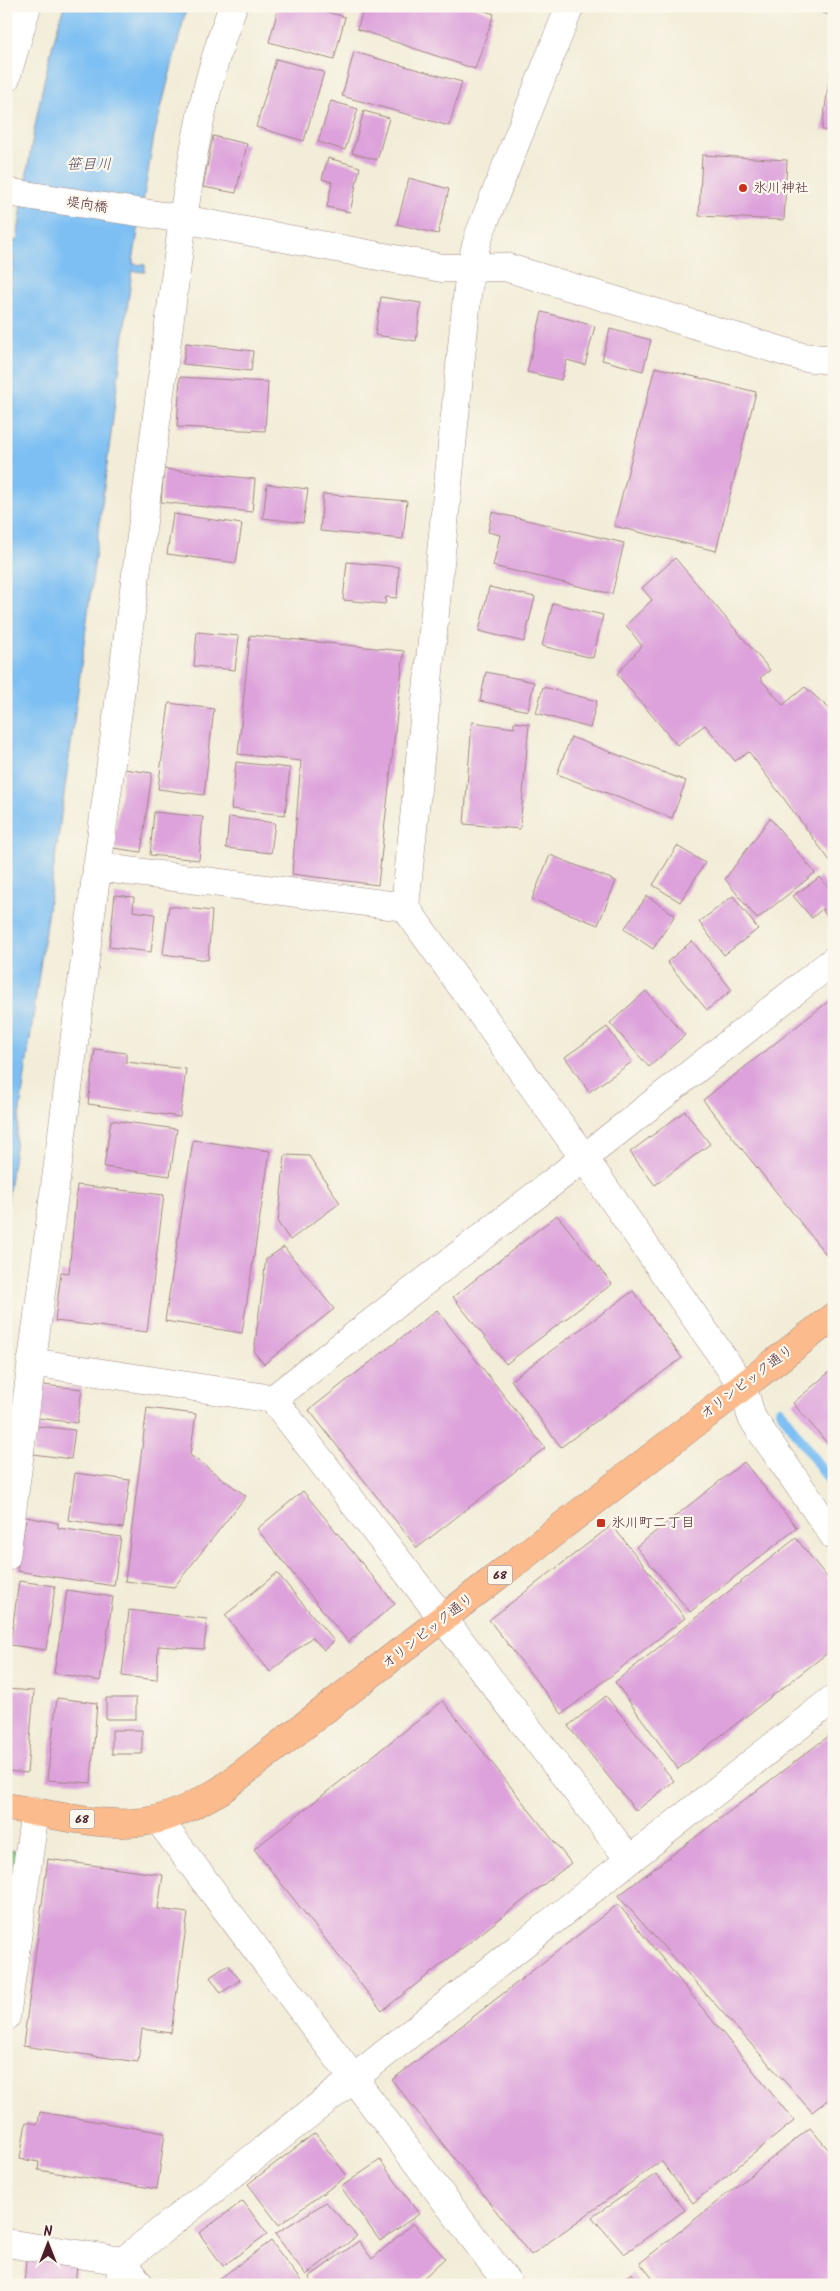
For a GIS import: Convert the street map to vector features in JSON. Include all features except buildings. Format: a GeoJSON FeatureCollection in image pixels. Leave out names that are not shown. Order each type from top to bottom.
{"type":"FeatureCollection","features":[{"type":"Feature","properties":{"kind":"main road","name":"オリンピック通り"},"geometry":{"type":"LineString","coordinates":[[6,1807],[100,1822],[129,1823],[158,1819],[180,1811],[222,1790],[834,1316]]}},
{"type":"Feature","properties":{"kind":"street"},"geometry":{"type":"LineString","coordinates":[[6,78],[27,6]]}},
{"type":"Feature","properties":{"kind":"street"},"geometry":{"type":"LineString","coordinates":[[6,1557],[97,867],[175,218],[216,51],[233,6]]}},
{"type":"Feature","properties":{"kind":"street"},"geometry":{"type":"LineString","coordinates":[[570,6],[480,235],[470,268],[405,907],[584,1158],[742,1386],[752,1418],[834,1536]]}},
{"type":"Feature","properties":{"kind":"street","name":"堤向橋"},"geometry":{"type":"LineString","coordinates":[[6,192],[175,218],[442,268],[505,267],[802,357],[834,360]]}},
{"type":"Feature","properties":{"kind":"street"},"geometry":{"type":"LineString","coordinates":[[97,867],[405,907]]}},
{"type":"Feature","properties":{"kind":"street"},"geometry":{"type":"LineString","coordinates":[[273,1399],[584,1158],[834,960]]}},
{"type":"Feature","properties":{"kind":"street"},"geometry":{"type":"LineString","coordinates":[[31,1362],[273,1399],[442,1620],[629,1859]]}},
{"type":"Feature","properties":{"kind":"street"},"geometry":{"type":"LineString","coordinates":[[121,2273],[355,2078],[834,1698]]}},
{"type":"Feature","properties":{"kind":"street"},"geometry":{"type":"LineString","coordinates":[[6,2017],[35,1811]]}},
{"type":"Feature","properties":{"kind":"street"},"geometry":{"type":"LineString","coordinates":[[158,1819],[510,2285]]}},
{"type":"Feature","properties":{"kind":"street"},"geometry":{"type":"LineString","coordinates":[[6,2243],[121,2273],[140,2285]]}},
{"type":"Feature","properties":{"kind":"green space"},"geometry":{"type":"Polygon","coordinates":[[[6,1850],[17,1851],[6,1934],[6,1850]]]}},
{"type":"Feature","properties":{"kind":"water","name":"笹目川"},"geometry":{"type":"Polygon","coordinates":[[[64,6],[187,6],[154,136],[133,261],[133,264],[145,265],[145,272],[132,271],[71,744],[6,1212],[6,324],[14,257],[6,255],[6,240],[17,241],[41,93],[64,6]]]}},
{"type":"Feature","properties":{"kind":"waterway"},"geometry":{"type":"LineString","coordinates":[[780,1410],[834,1487]]}},
{"type":"Feature","properties":{"kind":"place","name":"氷川神社"},"geometry":{"type":"Point","coordinates":[743,188]}},
{"type":"Feature","properties":{"kind":"place","name":"氷川町二丁目"},"geometry":{"type":"Point","coordinates":[601,1523]}}]}
